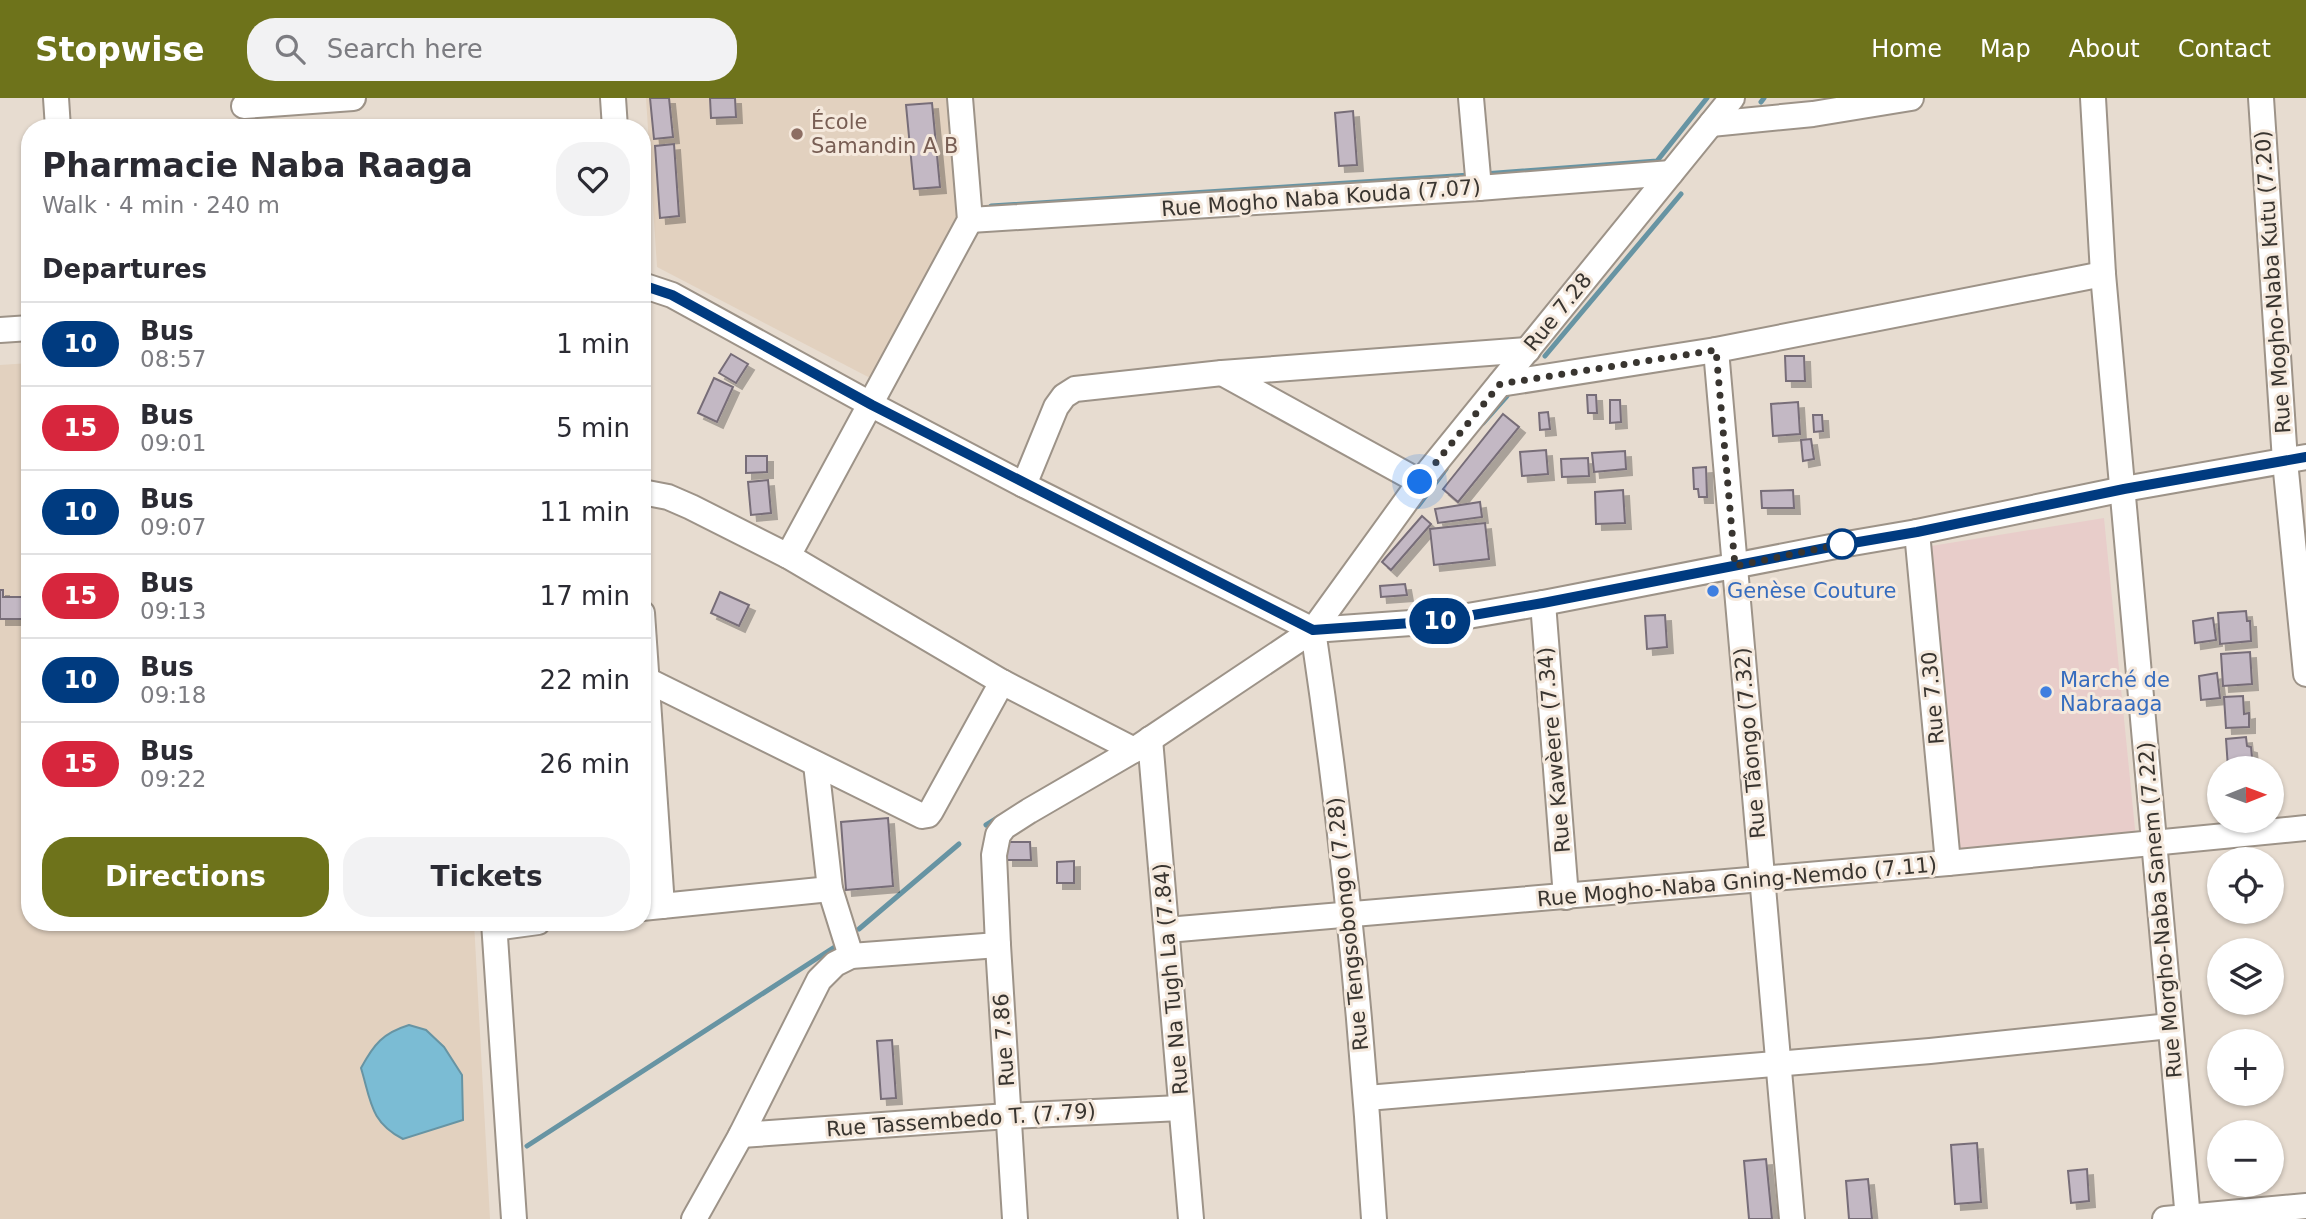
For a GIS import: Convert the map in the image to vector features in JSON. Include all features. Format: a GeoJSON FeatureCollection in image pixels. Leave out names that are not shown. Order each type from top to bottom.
{"type":"FeatureCollection","features":[{"type":"Feature","properties":{"kind":"street"},"geometry":{"type":"LineString","coordinates":[[56,98],[57,119]]}},
{"type":"Feature","properties":{"kind":"street"},"geometry":{"type":"LineString","coordinates":[[244,111],[353,98]]}},
{"type":"Feature","properties":{"kind":"street"},"geometry":{"type":"LineString","coordinates":[[613,98],[614,119]]}},
{"type":"Feature","properties":{"kind":"street"},"geometry":{"type":"LineString","coordinates":[[788,556],[970,220],[960,98]]}},
{"type":"Feature","properties":{"kind":"street"},"geometry":{"type":"LineString","coordinates":[[1471,98],[1479,188]]}},
{"type":"Feature","properties":{"kind":"street","name":"Rue 7.28"},"geometry":{"type":"LineString","coordinates":[[1313,630],[1420,482],[1732,98]]}},
{"type":"Feature","properties":{"kind":"street"},"geometry":{"type":"LineString","coordinates":[[1711,124],[1813,114],[1910,98]]}},
{"type":"Feature","properties":{"kind":"street","name":"Rue Morgho-Naba Sanem (7.22)"},"geometry":{"type":"LineString","coordinates":[[2093,98],[2103,274],[2170,1026],[2180,1218]]}},
{"type":"Feature","properties":{"kind":"street","name":"Rue Mogho-Naba Kutu (7.20)"},"geometry":{"type":"LineString","coordinates":[[2261,98],[2296,459],[2306,674]]}},
{"type":"Feature","properties":{"kind":"street","name":"Rue Mogho Naba Kouda (7.07)"},"geometry":{"type":"LineString","coordinates":[[970,220],[1479,188],[1671,173]]}},
{"type":"Feature","properties":{"kind":"street"},"geometry":{"type":"LineString","coordinates":[[1500,384],[1716,350],[2103,274]]}},
{"type":"Feature","properties":{"kind":"street"},"geometry":{"type":"LineString","coordinates":[[651,288],[672,295],[1024,485],[1313,630]]}},
{"type":"Feature","properties":{"kind":"street"},"geometry":{"type":"LineString","coordinates":[[0,330],[21,329]]}},
{"type":"Feature","properties":{"kind":"street"},"geometry":{"type":"LineString","coordinates":[[1024,485],[1056,407],[1064,396],[1075,389],[1222,373],[1528,350]]}},
{"type":"Feature","properties":{"kind":"street","name":"Rue Tâongo (7.32)"},"geometry":{"type":"LineString","coordinates":[[1716,350],[1792,1219]]}},
{"type":"Feature","properties":{"kind":"street"},"geometry":{"type":"LineString","coordinates":[[1222,373],[1420,482]]}},
{"type":"Feature","properties":{"kind":"street"},"geometry":{"type":"LineString","coordinates":[[651,494],[668,497],[691,507],[788,556],[1002,681],[1142,745],[1313,630],[1439,621],[1543,603],[1917,532],[2124,489],[2296,459]]}},
{"type":"Feature","properties":{"kind":"street","name":"Rue 7.30"},"geometry":{"type":"LineString","coordinates":[[1917,532],[1948,863]]}},
{"type":"Feature","properties":{"kind":"street","name":"Rue Kawèere (7.34)"},"geometry":{"type":"LineString","coordinates":[[1543,603],[1566,897]]}},
{"type":"Feature","properties":{"kind":"street","name":"Rue Tengsobongo (7.28)"},"geometry":{"type":"LineString","coordinates":[[1313,630],[1348,915],[1367,1098],[1374,1219]]}},
{"type":"Feature","properties":{"kind":"street"},"geometry":{"type":"LineString","coordinates":[[651,682],[918,815],[928,815],[1002,681]]}},
{"type":"Feature","properties":{"kind":"street","name":"Rue Na Tugh La (7.84)"},"geometry":{"type":"LineString","coordinates":[[1142,745],[1167,930],[1191,1219]]}},
{"type":"Feature","properties":{"kind":"street","name":"Rue 7.86"},"geometry":{"type":"LineString","coordinates":[[1015,1219],[994,855],[998,835],[1004,827],[1029,811],[1142,745]]}},
{"type":"Feature","properties":{"kind":"street"},"geometry":{"type":"LineString","coordinates":[[816,764],[830,889],[851,956]]}},
{"type":"Feature","properties":{"kind":"street","name":"Rue Mogho-Naba Gning-Nemdo (7.11)"},"geometry":{"type":"LineString","coordinates":[[1167,930],[1948,863],[2306,828]]}},
{"type":"Feature","properties":{"kind":"street"},"geometry":{"type":"LineString","coordinates":[[651,862],[652,907],[830,889]]}},
{"type":"Feature","properties":{"kind":"street"},"geometry":{"type":"LineString","coordinates":[[495,931],[514,1219]]}},
{"type":"Feature","properties":{"kind":"street"},"geometry":{"type":"LineString","coordinates":[[694,1219],[741,1135],[819,979],[835,964],[851,956],[998,945]]}},
{"type":"Feature","properties":{"kind":"street"},"geometry":{"type":"LineString","coordinates":[[1367,1098],[1930,1051],[2170,1026]]}},
{"type":"Feature","properties":{"kind":"street","name":"Rue Tassembedo T. (7.79)"},"geometry":{"type":"LineString","coordinates":[[741,1135],[1008,1116],[1181,1108]]}},
{"type":"Feature","properties":{"kind":"street"},"geometry":{"type":"LineString","coordinates":[[2180,1218],[2306,1206]]}},
{"type":"Feature","properties":{"kind":"shaded area"},"geometry":{"type":"Polygon","coordinates":[[[646,98],[947,98],[957,221],[874,380],[657,267],[651,175],[651,119],[647,119],[646,98]]]}},
{"type":"Feature","properties":{"kind":"shaded area"},"geometry":{"type":"Polygon","coordinates":[[[21,364],[21,931],[474,931],[490,1219],[0,1219],[0,365],[21,364]]]}},
{"type":"Feature","properties":{"kind":"shaded area"},"geometry":{"type":"Polygon","coordinates":[[[2104,518],[2136,839],[1952,860],[1925,547],[2104,518]]]}},
{"type":"Feature","properties":{"kind":"water"},"geometry":{"type":"Polygon","coordinates":[[[409,1025],[426,1030],[444,1047],[462,1075],[463,1120],[403,1139],[384,1125],[373,1110],[361,1068],[380,1040],[409,1025]]]}},
{"type":"Feature","properties":{"kind":"building"},"geometry":{"type":"Polygon","coordinates":[[[650,98],[669,98],[673,137],[654,139],[650,98]]]}},
{"type":"Feature","properties":{"kind":"building"},"geometry":{"type":"Polygon","coordinates":[[[710,98],[735,98],[736,117],[711,118],[710,98]]]}},
{"type":"Feature","properties":{"kind":"building"},"geometry":{"type":"Polygon","coordinates":[[[932,103],[940,187],[914,189],[906,105],[932,103]]]}},
{"type":"Feature","properties":{"kind":"building"},"geometry":{"type":"Polygon","coordinates":[[[1353,111],[1357,165],[1339,166],[1335,113],[1353,111]]]}},
{"type":"Feature","properties":{"kind":"building"},"geometry":{"type":"Polygon","coordinates":[[[674,144],[679,216],[660,218],[655,146],[674,144]]]}},
{"type":"Feature","properties":{"kind":"building"},"geometry":{"type":"Polygon","coordinates":[[[731,354],[748,364],[736,383],[719,373],[731,354]]]}},
{"type":"Feature","properties":{"kind":"building"},"geometry":{"type":"Polygon","coordinates":[[[1785,356],[1804,356],[1805,381],[1786,381],[1785,356]]]}},
{"type":"Feature","properties":{"kind":"building"},"geometry":{"type":"Polygon","coordinates":[[[714,378],[733,387],[717,422],[698,413],[714,378]]]}},
{"type":"Feature","properties":{"kind":"building"},"geometry":{"type":"Polygon","coordinates":[[[1587,395],[1596,395],[1597,413],[1588,413],[1587,395]]]}},
{"type":"Feature","properties":{"kind":"building"},"geometry":{"type":"Polygon","coordinates":[[[1610,400],[1620,400],[1621,422],[1610,423],[1610,400]]]}},
{"type":"Feature","properties":{"kind":"building"},"geometry":{"type":"Polygon","coordinates":[[[1798,402],[1800,434],[1773,436],[1771,404],[1798,402]]]}},
{"type":"Feature","properties":{"kind":"building"},"geometry":{"type":"Polygon","coordinates":[[[1548,412],[1550,429],[1540,430],[1539,413],[1548,412]]]}},
{"type":"Feature","properties":{"kind":"building"},"geometry":{"type":"Polygon","coordinates":[[[1503,414],[1519,427],[1458,502],[1443,489],[1503,414]]]}},
{"type":"Feature","properties":{"kind":"building"},"geometry":{"type":"Polygon","coordinates":[[[1813,415],[1822,415],[1823,431],[1814,432],[1813,415]]]}},
{"type":"Feature","properties":{"kind":"building"},"geometry":{"type":"Polygon","coordinates":[[[1811,439],[1814,459],[1803,461],[1801,440],[1811,439]]]}},
{"type":"Feature","properties":{"kind":"building"},"geometry":{"type":"Polygon","coordinates":[[[1546,450],[1548,474],[1522,476],[1520,452],[1546,450]]]}},
{"type":"Feature","properties":{"kind":"building"},"geometry":{"type":"Polygon","coordinates":[[[1625,451],[1626,469],[1594,472],[1592,453],[1625,451]]]}},
{"type":"Feature","properties":{"kind":"building"},"geometry":{"type":"Polygon","coordinates":[[[746,456],[767,456],[767,472],[746,473],[746,456]]]}},
{"type":"Feature","properties":{"kind":"building"},"geometry":{"type":"Polygon","coordinates":[[[1588,458],[1589,476],[1562,477],[1561,459],[1588,458]]]}},
{"type":"Feature","properties":{"kind":"building"},"geometry":{"type":"Polygon","coordinates":[[[1706,467],[1707,497],[1699,497],[1698,489],[1694,489],[1693,468],[1706,467]]]}},
{"type":"Feature","properties":{"kind":"building"},"geometry":{"type":"Polygon","coordinates":[[[768,480],[771,513],[751,515],[748,482],[768,480]]]}},
{"type":"Feature","properties":{"kind":"building"},"geometry":{"type":"Polygon","coordinates":[[[1623,490],[1625,523],[1596,524],[1595,492],[1623,490]]]}},
{"type":"Feature","properties":{"kind":"building"},"geometry":{"type":"Polygon","coordinates":[[[1793,490],[1794,508],[1762,508],[1761,491],[1793,490]]]}},
{"type":"Feature","properties":{"kind":"building"},"geometry":{"type":"Polygon","coordinates":[[[1480,502],[1482,517],[1438,523],[1435,509],[1480,502]]]}},
{"type":"Feature","properties":{"kind":"building"},"geometry":{"type":"Polygon","coordinates":[[[1422,516],[1431,524],[1391,570],[1382,562],[1422,516]]]}},
{"type":"Feature","properties":{"kind":"building"},"geometry":{"type":"Polygon","coordinates":[[[1485,523],[1489,559],[1434,565],[1430,529],[1485,523]]]}},
{"type":"Feature","properties":{"kind":"building"},"geometry":{"type":"Polygon","coordinates":[[[1405,584],[1407,595],[1381,597],[1380,586],[1405,584]]]}},
{"type":"Feature","properties":{"kind":"building"},"geometry":{"type":"Polygon","coordinates":[[[0,590],[3,590],[3,597],[21,597],[21,619],[0,619],[0,590]]]}},
{"type":"Feature","properties":{"kind":"building"},"geometry":{"type":"Polygon","coordinates":[[[720,592],[749,605],[739,626],[711,613],[720,592]]]}},
{"type":"Feature","properties":{"kind":"building"},"geometry":{"type":"Polygon","coordinates":[[[2246,611],[2247,621],[2250,621],[2251,641],[2220,644],[2218,613],[2246,611]]]}},
{"type":"Feature","properties":{"kind":"building"},"geometry":{"type":"Polygon","coordinates":[[[1665,615],[1667,647],[1647,649],[1645,616],[1665,615]]]}},
{"type":"Feature","properties":{"kind":"building"},"geometry":{"type":"Polygon","coordinates":[[[2213,618],[2216,640],[2195,643],[2193,621],[2213,618]]]}},
{"type":"Feature","properties":{"kind":"building"},"geometry":{"type":"Polygon","coordinates":[[[2250,652],[2252,684],[2223,686],[2221,654],[2250,652]]]}},
{"type":"Feature","properties":{"kind":"building"},"geometry":{"type":"Polygon","coordinates":[[[2217,673],[2220,698],[2201,700],[2199,676],[2217,673]]]}},
{"type":"Feature","properties":{"kind":"building"},"geometry":{"type":"Polygon","coordinates":[[[2243,696],[2244,714],[2249,713],[2249,727],[2226,728],[2224,697],[2243,696]]]}},
{"type":"Feature","properties":{"kind":"building"},"geometry":{"type":"Polygon","coordinates":[[[2246,737],[2252,756],[2227,756],[2226,739],[2246,737]]]}},
{"type":"Feature","properties":{"kind":"building"},"geometry":{"type":"Polygon","coordinates":[[[888,818],[893,886],[846,890],[841,822],[888,818]]]}},
{"type":"Feature","properties":{"kind":"building"},"geometry":{"type":"Polygon","coordinates":[[[1007,842],[1030,842],[1031,860],[1007,860],[1007,842]]]}},
{"type":"Feature","properties":{"kind":"building"},"geometry":{"type":"Polygon","coordinates":[[[1074,861],[1074,883],[1057,883],[1057,862],[1074,861]]]}},
{"type":"Feature","properties":{"kind":"building"},"geometry":{"type":"Polygon","coordinates":[[[892,1040],[896,1098],[881,1099],[877,1041],[892,1040]]]}},
{"type":"Feature","properties":{"kind":"building"},"geometry":{"type":"Polygon","coordinates":[[[1977,1143],[1981,1202],[1955,1204],[1951,1145],[1977,1143]]]}},
{"type":"Feature","properties":{"kind":"building"},"geometry":{"type":"Polygon","coordinates":[[[1766,1159],[1772,1219],[1749,1219],[1744,1161],[1766,1159]]]}},
{"type":"Feature","properties":{"kind":"building"},"geometry":{"type":"Polygon","coordinates":[[[2087,1169],[2089,1201],[2071,1203],[2068,1171],[2087,1169]]]}},
{"type":"Feature","properties":{"kind":"building"},"geometry":{"type":"Polygon","coordinates":[[[1868,1179],[1872,1219],[1849,1219],[1846,1181],[1868,1179]]]}},
{"type":"Feature","properties":{"kind":"waterway"},"geometry":{"type":"LineString","coordinates":[[1484,174],[1657,161],[1707,98]]}},
{"type":"Feature","properties":{"kind":"waterway"},"geometry":{"type":"LineString","coordinates":[[1761,102],[1764,98]]}},
{"type":"Feature","properties":{"kind":"waterway"},"geometry":{"type":"LineString","coordinates":[[991,206],[1470,175]]}},
{"type":"Feature","properties":{"kind":"waterway"},"geometry":{"type":"LineString","coordinates":[[1545,356],[1681,194]]}},
{"type":"Feature","properties":{"kind":"waterway"},"geometry":{"type":"LineString","coordinates":[[1483,423],[1507,396]]}},
{"type":"Feature","properties":{"kind":"waterway"},"geometry":{"type":"LineString","coordinates":[[1418,506],[1446,469]]}},
{"type":"Feature","properties":{"kind":"waterway"},"geometry":{"type":"LineString","coordinates":[[986,825],[999,817]]}},
{"type":"Feature","properties":{"kind":"waterway"},"geometry":{"type":"LineString","coordinates":[[859,929],[959,844]]}},
{"type":"Feature","properties":{"kind":"waterway"},"geometry":{"type":"LineString","coordinates":[[527,1146],[833,948]]}},
{"type":"Feature","properties":{"kind":"bus line","name":"10"},"geometry":{"type":"LineString","coordinates":[[651,287],[672,295],[1024,485],[1313,630],[1439,621],[1543,603],[1917,532],[2124,489],[2306,457]]}},
{"type":"Feature","properties":{"kind":"place","name":"École Samandin A B"},"geometry":{"type":"Point","coordinates":[797,134]}},
{"type":"Feature","properties":{"kind":"place","name":"Genèse Couture"},"geometry":{"type":"Point","coordinates":[1713,591]}},
{"type":"Feature","properties":{"kind":"place","name":"Marché de Nabraaga"},"geometry":{"type":"Point","coordinates":[2046,692]}},
{"type":"Feature","properties":{"kind":"route"},"geometry":{"type":"LineString","coordinates":[[1420,482],[1500,384],[1716,350],[1735,566],[1842,544]]}}]}
